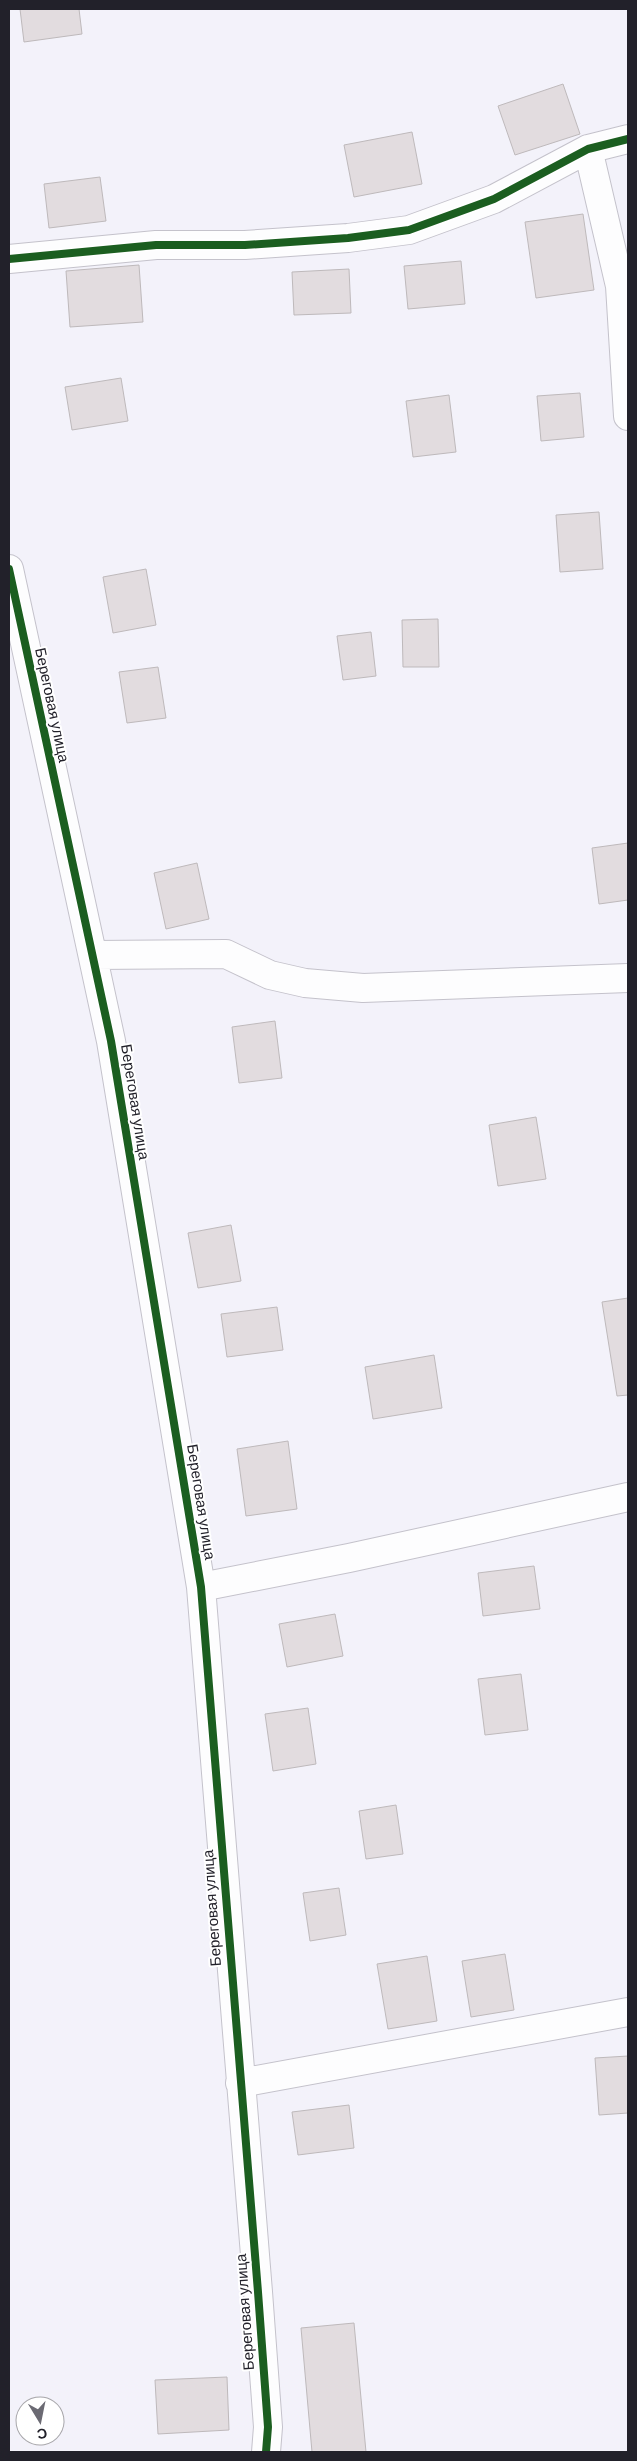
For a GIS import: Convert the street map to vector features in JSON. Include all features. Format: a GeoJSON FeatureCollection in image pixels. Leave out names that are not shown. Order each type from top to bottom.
{"type":"FeatureCollection","features":[{"type":"Feature","properties":{"kind":"street"},"geometry":{"type":"LineString","coordinates":[[9,259],[156,245],[245,244],[348,238],[410,230],[494,199],[588,149],[628,139]]}},
{"type":"Feature","properties":{"kind":"street"},"geometry":{"type":"LineString","coordinates":[[588,149],[620,286],[628,416]]}},
{"type":"Feature","properties":{"kind":"street","name":"Береговая улица"},"geometry":{"type":"LineString","coordinates":[[9,569],[111,1041],[201,1587],[268,2427],[266,2452]]}},
{"type":"Feature","properties":{"kind":"street"},"geometry":{"type":"LineString","coordinates":[[93,955],[226,954],[270,975],[305,983],[363,988],[628,978]]}},
{"type":"Feature","properties":{"kind":"street"},"geometry":{"type":"LineString","coordinates":[[201,1587],[349,1558],[628,1497]]}},
{"type":"Feature","properties":{"kind":"street"},"geometry":{"type":"LineString","coordinates":[[240,2083],[628,2012]]}},
{"type":"Feature","properties":{"kind":"building"},"geometry":{"type":"Polygon","coordinates":[[[20,9],[79,9],[82,34],[24,42],[20,9]]]}},
{"type":"Feature","properties":{"kind":"building"},"geometry":{"type":"Polygon","coordinates":[[[563,84],[580,134],[515,155],[498,106],[563,84]]]}},
{"type":"Feature","properties":{"kind":"building"},"geometry":{"type":"Polygon","coordinates":[[[412,132],[422,184],[354,197],[344,145],[412,132]]]}},
{"type":"Feature","properties":{"kind":"building"},"geometry":{"type":"Polygon","coordinates":[[[100,177],[106,221],[49,228],[44,184],[100,177]]]}},
{"type":"Feature","properties":{"kind":"building"},"geometry":{"type":"Polygon","coordinates":[[[583,214],[594,290],[536,298],[525,222],[583,214]]]}},
{"type":"Feature","properties":{"kind":"building"},"geometry":{"type":"Polygon","coordinates":[[[461,261],[465,304],[408,309],[404,266],[461,261]]]}},
{"type":"Feature","properties":{"kind":"building"},"geometry":{"type":"Polygon","coordinates":[[[139,265],[143,322],[70,327],[66,271],[139,265]]]}},
{"type":"Feature","properties":{"kind":"building"},"geometry":{"type":"Polygon","coordinates":[[[349,269],[351,313],[294,315],[292,272],[349,269]]]}},
{"type":"Feature","properties":{"kind":"building"},"geometry":{"type":"Polygon","coordinates":[[[121,378],[128,421],[72,430],[65,387],[121,378]]]}},
{"type":"Feature","properties":{"kind":"building"},"geometry":{"type":"Polygon","coordinates":[[[580,393],[584,437],[541,441],[537,396],[580,393]]]}},
{"type":"Feature","properties":{"kind":"building"},"geometry":{"type":"Polygon","coordinates":[[[449,395],[456,452],[413,457],[406,401],[449,395]]]}},
{"type":"Feature","properties":{"kind":"building"},"geometry":{"type":"Polygon","coordinates":[[[599,512],[603,569],[560,572],[556,515],[599,512]]]}},
{"type":"Feature","properties":{"kind":"building"},"geometry":{"type":"Polygon","coordinates":[[[146,569],[156,625],[113,633],[103,577],[146,569]]]}},
{"type":"Feature","properties":{"kind":"building"},"geometry":{"type":"Polygon","coordinates":[[[438,619],[439,667],[403,667],[402,620],[438,619]]]}},
{"type":"Feature","properties":{"kind":"building"},"geometry":{"type":"Polygon","coordinates":[[[371,632],[376,676],[343,680],[337,636],[371,632]]]}},
{"type":"Feature","properties":{"kind":"building"},"geometry":{"type":"Polygon","coordinates":[[[158,667],[166,718],[127,723],[119,672],[158,667]]]}},
{"type":"Feature","properties":{"kind":"building"},"geometry":{"type":"Polygon","coordinates":[[[628,843],[628,900],[599,904],[592,848],[628,843]]]}},
{"type":"Feature","properties":{"kind":"building"},"geometry":{"type":"Polygon","coordinates":[[[197,863],[209,919],[166,929],[154,873],[197,863]]]}},
{"type":"Feature","properties":{"kind":"building"},"geometry":{"type":"Polygon","coordinates":[[[275,1021],[282,1078],[239,1083],[232,1027],[275,1021]]]}},
{"type":"Feature","properties":{"kind":"building"},"geometry":{"type":"Polygon","coordinates":[[[536,1117],[546,1179],[498,1186],[489,1125],[536,1117]]]}},
{"type":"Feature","properties":{"kind":"building"},"geometry":{"type":"Polygon","coordinates":[[[231,1225],[241,1281],[198,1288],[188,1233],[231,1225]]]}},
{"type":"Feature","properties":{"kind":"building"},"geometry":{"type":"Polygon","coordinates":[[[628,1298],[628,1395],[617,1396],[602,1302],[628,1298]]]}},
{"type":"Feature","properties":{"kind":"building"},"geometry":{"type":"Polygon","coordinates":[[[277,1307],[283,1350],[227,1357],[221,1314],[277,1307]]]}},
{"type":"Feature","properties":{"kind":"building"},"geometry":{"type":"Polygon","coordinates":[[[434,1355],[442,1408],[373,1419],[365,1367],[434,1355]]]}},
{"type":"Feature","properties":{"kind":"building"},"geometry":{"type":"Polygon","coordinates":[[[288,1441],[297,1509],[246,1516],[237,1449],[288,1441]]]}},
{"type":"Feature","properties":{"kind":"building"},"geometry":{"type":"Polygon","coordinates":[[[534,1566],[540,1609],[483,1616],[478,1573],[534,1566]]]}},
{"type":"Feature","properties":{"kind":"building"},"geometry":{"type":"Polygon","coordinates":[[[335,1614],[343,1656],[287,1667],[279,1624],[335,1614]]]}},
{"type":"Feature","properties":{"kind":"building"},"geometry":{"type":"Polygon","coordinates":[[[521,1674],[528,1730],[485,1735],[478,1679],[521,1674]]]}},
{"type":"Feature","properties":{"kind":"building"},"geometry":{"type":"Polygon","coordinates":[[[308,1708],[316,1764],[273,1771],[265,1714],[308,1708]]]}},
{"type":"Feature","properties":{"kind":"building"},"geometry":{"type":"Polygon","coordinates":[[[396,1805],[403,1854],[366,1859],[359,1811],[396,1805]]]}},
{"type":"Feature","properties":{"kind":"building"},"geometry":{"type":"Polygon","coordinates":[[[339,1888],[346,1935],[310,1941],[303,1893],[339,1888]]]}},
{"type":"Feature","properties":{"kind":"building"},"geometry":{"type":"Polygon","coordinates":[[[505,1954],[514,2010],[471,2017],[462,1961],[505,1954]]]}},
{"type":"Feature","properties":{"kind":"building"},"geometry":{"type":"Polygon","coordinates":[[[427,1956],[437,2021],[388,2029],[377,1964],[427,1956]]]}},
{"type":"Feature","properties":{"kind":"building"},"geometry":{"type":"Polygon","coordinates":[[[628,2056],[628,2113],[599,2115],[595,2058],[628,2056]]]}},
{"type":"Feature","properties":{"kind":"building"},"geometry":{"type":"Polygon","coordinates":[[[349,2105],[354,2148],[298,2155],[292,2112],[349,2105]]]}},
{"type":"Feature","properties":{"kind":"building"},"geometry":{"type":"Polygon","coordinates":[[[354,2323],[366,2452],[312,2452],[301,2328],[354,2323]]]}},
{"type":"Feature","properties":{"kind":"building"},"geometry":{"type":"Polygon","coordinates":[[[227,2377],[229,2430],[158,2434],[155,2380],[227,2377]]]}},
{"type":"Feature","properties":{"kind":"cycle path"},"geometry":{"type":"LineString","coordinates":[[9,259],[156,245],[245,245],[348,238],[409,230],[494,199],[588,149],[628,139]]}},
{"type":"Feature","properties":{"kind":"cycle path"},"geometry":{"type":"LineString","coordinates":[[9,569],[111,1041],[201,1587],[258,2292],[268,2427],[266,2452]]}}]}
